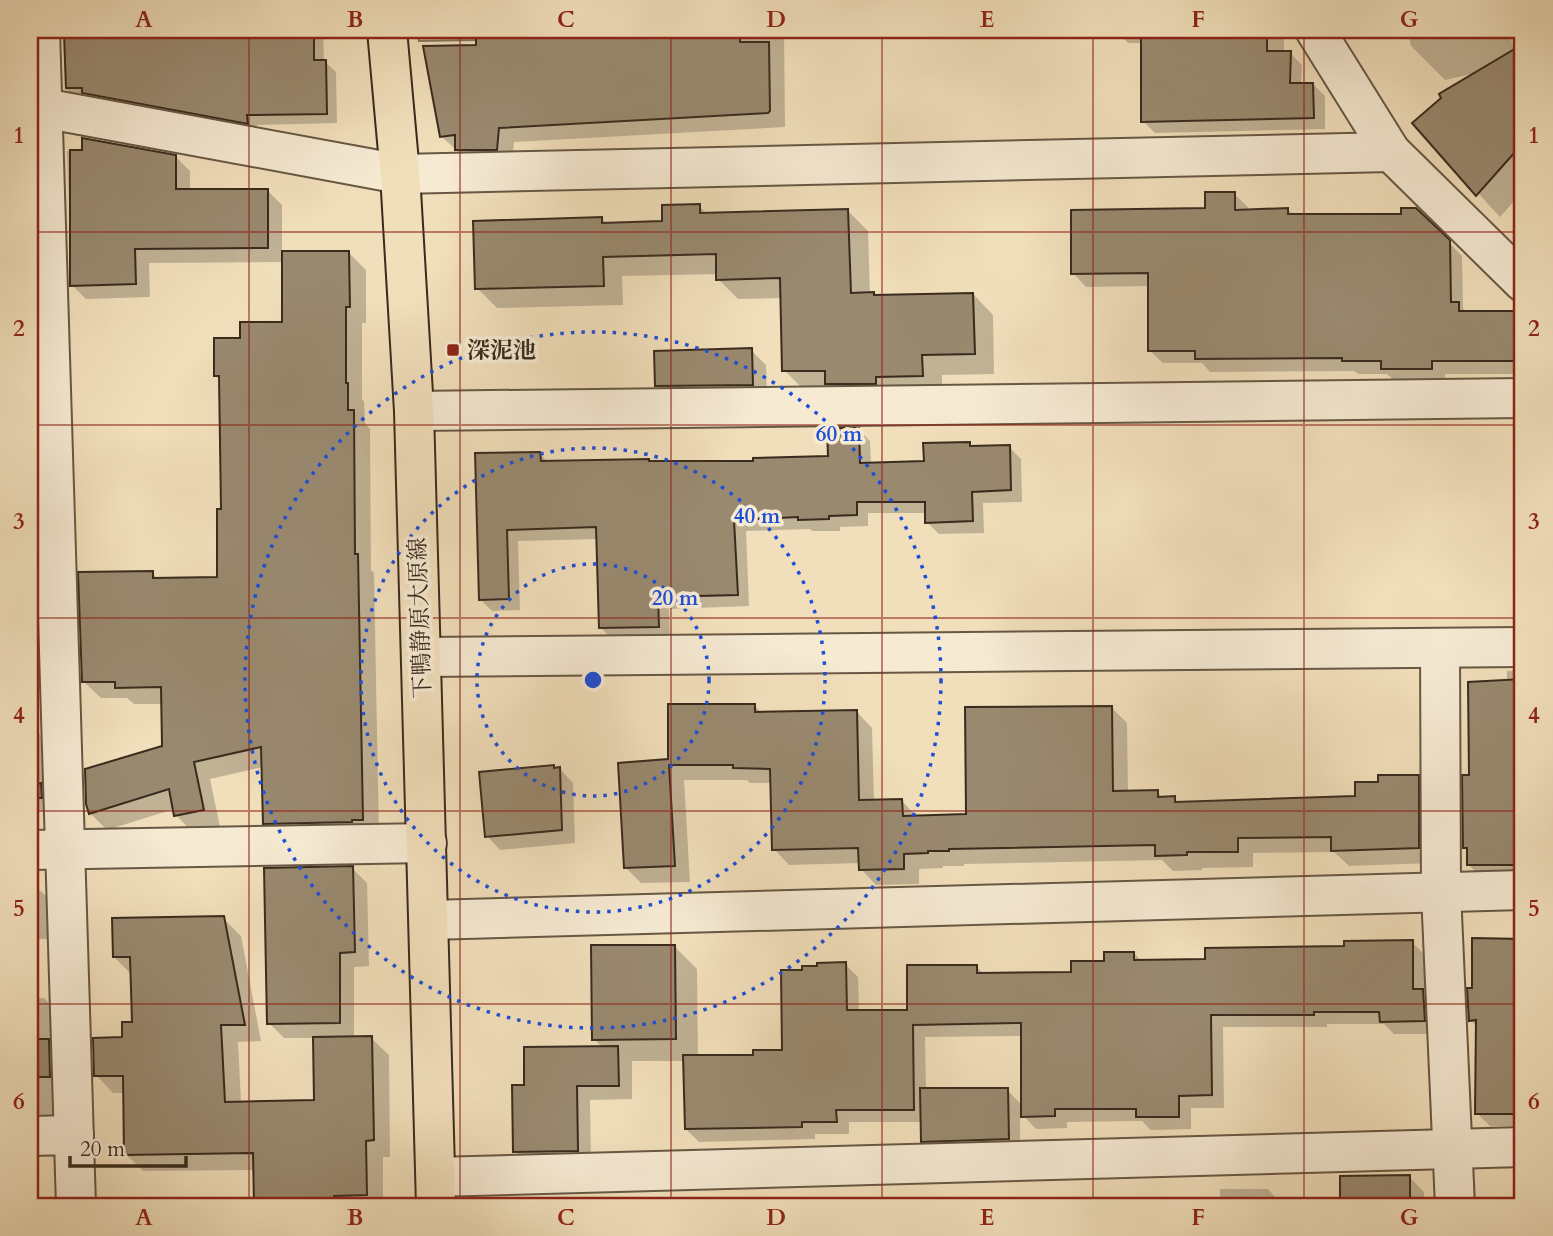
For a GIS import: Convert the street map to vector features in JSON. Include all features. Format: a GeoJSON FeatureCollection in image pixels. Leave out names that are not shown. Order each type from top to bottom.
{"type":"FeatureCollection","features":[{"type":"Feature","properties":{"kind":"main road","name":"下鴨静原大原線"},"geometry":{"type":"LineString","coordinates":[[387,30],[400,174],[414,411],[436,1192]]}},
{"type":"Feature","properties":{"kind":"street"},"geometry":{"type":"LineString","coordinates":[[40,30],[43,108],[39,268],[48,850],[74,1135],[76,1206]]}},
{"type":"Feature","properties":{"kind":"street"},"geometry":{"type":"LineString","coordinates":[[1315,30],[1391,152],[1523,282]]}},
{"type":"Feature","properties":{"kind":"street"},"geometry":{"type":"LineString","coordinates":[[43,108],[400,174],[1391,152]]}},
{"type":"Feature","properties":{"kind":"street"},"geometry":{"type":"LineString","coordinates":[[414,411],[1523,398]]}},
{"type":"Feature","properties":{"kind":"street"},"geometry":{"type":"LineString","coordinates":[[421,657],[1523,647]]}},
{"type":"Feature","properties":{"kind":"street"},"geometry":{"type":"LineString","coordinates":[[1440,648],[1441,892],[1455,1206]]}},
{"type":"Feature","properties":{"kind":"street"},"geometry":{"type":"LineString","coordinates":[[48,850],[427,843]]}},
{"type":"Feature","properties":{"kind":"street"},"geometry":{"type":"LineString","coordinates":[[429,920],[1523,890]]}},
{"type":"Feature","properties":{"kind":"street"},"geometry":{"type":"LineString","coordinates":[[30,1136],[74,1135]]}},
{"type":"Feature","properties":{"kind":"street"},"geometry":{"type":"LineString","coordinates":[[436,1192],[1523,1147]]}},
{"type":"Feature","properties":{"kind":"shaded area"},"geometry":{"type":"Polygon","coordinates":[[[417,30],[476,30],[476,40],[419,41],[417,30]]]}},
{"type":"Feature","properties":{"kind":"building"},"geometry":{"type":"Polygon","coordinates":[[[124,30],[314,30],[314,60],[326,60],[327,114],[247,115],[248,124],[82,93],[82,88],[66,88],[64,34],[124,30]]]}},
{"type":"Feature","properties":{"kind":"building"},"geometry":{"type":"Polygon","coordinates":[[[476,30],[740,30],[740,42],[769,42],[770,111],[499,128],[497,150],[455,150],[455,135],[440,137],[423,46],[476,45],[476,30]]]}},
{"type":"Feature","properties":{"kind":"building"},"geometry":{"type":"Polygon","coordinates":[[[1141,30],[1267,30],[1267,51],[1291,51],[1290,83],[1313,83],[1314,118],[1141,122],[1141,30]]]}},
{"type":"Feature","properties":{"kind":"building"},"geometry":{"type":"Polygon","coordinates":[[[1523,44],[1523,143],[1476,196],[1412,123],[1441,98],[1439,94],[1523,44]]]}},
{"type":"Feature","properties":{"kind":"building"},"geometry":{"type":"Polygon","coordinates":[[[82,138],[176,155],[176,189],[268,189],[268,248],[135,249],[136,284],[70,286],[70,150],[82,150],[82,138]]]}},
{"type":"Feature","properties":{"kind":"building"},"geometry":{"type":"Polygon","coordinates":[[[1205,192],[1235,192],[1235,210],[1288,208],[1288,214],[1401,214],[1401,208],[1416,208],[1450,240],[1451,302],[1459,302],[1459,311],[1517,311],[1517,361],[1432,361],[1432,369],[1381,369],[1381,361],[1342,361],[1342,358],[1195,359],[1195,351],[1148,351],[1148,273],[1071,274],[1071,210],[1205,208],[1205,192]]]}},
{"type":"Feature","properties":{"kind":"building"},"geometry":{"type":"Polygon","coordinates":[[[700,204],[700,213],[848,209],[851,293],[973,293],[975,354],[922,355],[923,376],[876,377],[876,384],[825,384],[825,371],[782,371],[780,278],[716,280],[716,254],[603,257],[604,286],[475,289],[473,221],[602,217],[602,223],[662,221],[662,205],[700,204]]]}},
{"type":"Feature","properties":{"kind":"building"},"geometry":{"type":"Polygon","coordinates":[[[282,251],[349,251],[350,307],[346,307],[346,383],[348,410],[354,410],[355,554],[358,554],[363,820],[263,824],[261,747],[194,762],[204,810],[174,816],[169,789],[89,814],[86,804],[85,769],[162,746],[161,687],[115,688],[115,682],[82,682],[78,572],[153,571],[153,578],[217,577],[217,509],[221,509],[219,376],[214,376],[214,338],[240,338],[240,322],[282,322],[282,251]]]}},
{"type":"Feature","properties":{"kind":"building"},"geometry":{"type":"Polygon","coordinates":[[[752,348],[753,385],[655,386],[654,351],[752,348]]]}},
{"type":"Feature","properties":{"kind":"building"},"geometry":{"type":"Polygon","coordinates":[[[827,428],[859,428],[860,463],[924,461],[923,443],[1010,445],[1011,490],[972,492],[973,521],[925,523],[925,502],[857,502],[857,515],[829,516],[829,519],[798,520],[798,517],[734,520],[738,595],[658,597],[659,627],[599,628],[596,527],[507,530],[509,599],[479,600],[475,453],[540,452],[541,461],[753,461],[753,458],[828,456],[827,428]]]}},
{"type":"Feature","properties":{"kind":"building"},"geometry":{"type":"Polygon","coordinates":[[[30,573],[35,573],[37,640],[30,641],[30,573]]]}},
{"type":"Feature","properties":{"kind":"building"},"geometry":{"type":"Polygon","coordinates":[[[1523,679],[1523,865],[1467,865],[1467,848],[1463,848],[1462,775],[1469,775],[1468,682],[1523,679]]]}},
{"type":"Feature","properties":{"kind":"building"},"geometry":{"type":"Polygon","coordinates":[[[668,704],[755,704],[755,712],[857,710],[859,800],[902,799],[903,816],[966,814],[965,707],[1112,706],[1113,791],[1158,790],[1158,797],[1175,796],[1175,802],[1355,796],[1355,782],[1378,782],[1378,775],[1419,775],[1419,848],[1331,851],[1331,837],[1238,838],[1238,852],[1187,852],[1187,855],[1155,856],[1155,845],[949,849],[904,854],[904,869],[859,870],[858,848],[772,850],[770,769],[733,768],[733,765],[669,765],[675,866],[624,868],[618,763],[668,759],[668,704]]]}},
{"type":"Feature","properties":{"kind":"building"},"geometry":{"type":"Polygon","coordinates":[[[554,765],[554,768],[560,767],[562,830],[485,837],[479,772],[554,765]]]}},
{"type":"Feature","properties":{"kind":"building"},"geometry":{"type":"Polygon","coordinates":[[[41,783],[42,798],[30,798],[30,786],[41,783]]]}},
{"type":"Feature","properties":{"kind":"building"},"geometry":{"type":"Polygon","coordinates":[[[353,866],[355,952],[340,953],[340,1023],[267,1024],[264,868],[353,866]]]}},
{"type":"Feature","properties":{"kind":"building"},"geometry":{"type":"Polygon","coordinates":[[[224,916],[245,1025],[221,1025],[225,1102],[314,1100],[313,1037],[372,1036],[374,1140],[366,1141],[367,1195],[334,1196],[334,1204],[254,1205],[253,1153],[124,1155],[123,1076],[94,1076],[93,1038],[122,1037],[122,1022],[132,1022],[130,957],[113,957],[112,918],[224,916]]]}},
{"type":"Feature","properties":{"kind":"building"},"geometry":{"type":"Polygon","coordinates":[[[1472,938],[1523,939],[1523,1114],[1475,1114],[1476,1020],[1469,1021],[1467,988],[1472,988],[1472,938]]]}},
{"type":"Feature","properties":{"kind":"building"},"geometry":{"type":"Polygon","coordinates":[[[1413,940],[1413,989],[1423,989],[1425,1021],[1380,1022],[1379,1012],[1211,1015],[1212,1095],[1179,1096],[1179,1117],[1136,1117],[1136,1109],[1055,1109],[1055,1116],[1021,1117],[1021,1023],[913,1025],[914,1110],[836,1110],[837,1122],[802,1122],[802,1127],[685,1129],[683,1055],[753,1055],[753,1050],[782,1050],[781,970],[802,970],[802,966],[817,966],[817,963],[846,962],[847,1010],[907,1010],[907,965],[977,965],[977,973],[1071,972],[1071,961],[1104,961],[1104,952],[1134,952],[1134,960],[1205,959],[1205,948],[1344,946],[1344,941],[1413,940]]]}},
{"type":"Feature","properties":{"kind":"building"},"geometry":{"type":"Polygon","coordinates":[[[591,945],[675,945],[676,1039],[592,1040],[591,945]]]}},
{"type":"Feature","properties":{"kind":"building"},"geometry":{"type":"Polygon","coordinates":[[[30,1039],[49,1039],[50,1077],[30,1077],[30,1039]]]}},
{"type":"Feature","properties":{"kind":"building"},"geometry":{"type":"Polygon","coordinates":[[[618,1046],[619,1086],[577,1086],[578,1151],[513,1152],[512,1085],[524,1085],[524,1047],[618,1046]]]}},
{"type":"Feature","properties":{"kind":"building"},"geometry":{"type":"Polygon","coordinates":[[[920,1088],[1008,1088],[1009,1139],[921,1142],[920,1088]]]}},
{"type":"Feature","properties":{"kind":"building"},"geometry":{"type":"Polygon","coordinates":[[[1410,1175],[1410,1206],[1340,1206],[1340,1176],[1410,1175]]]}},
{"type":"Feature","properties":{"kind":"place","name":"深泥池"},"geometry":{"type":"Point","coordinates":[453,350]}}]}
